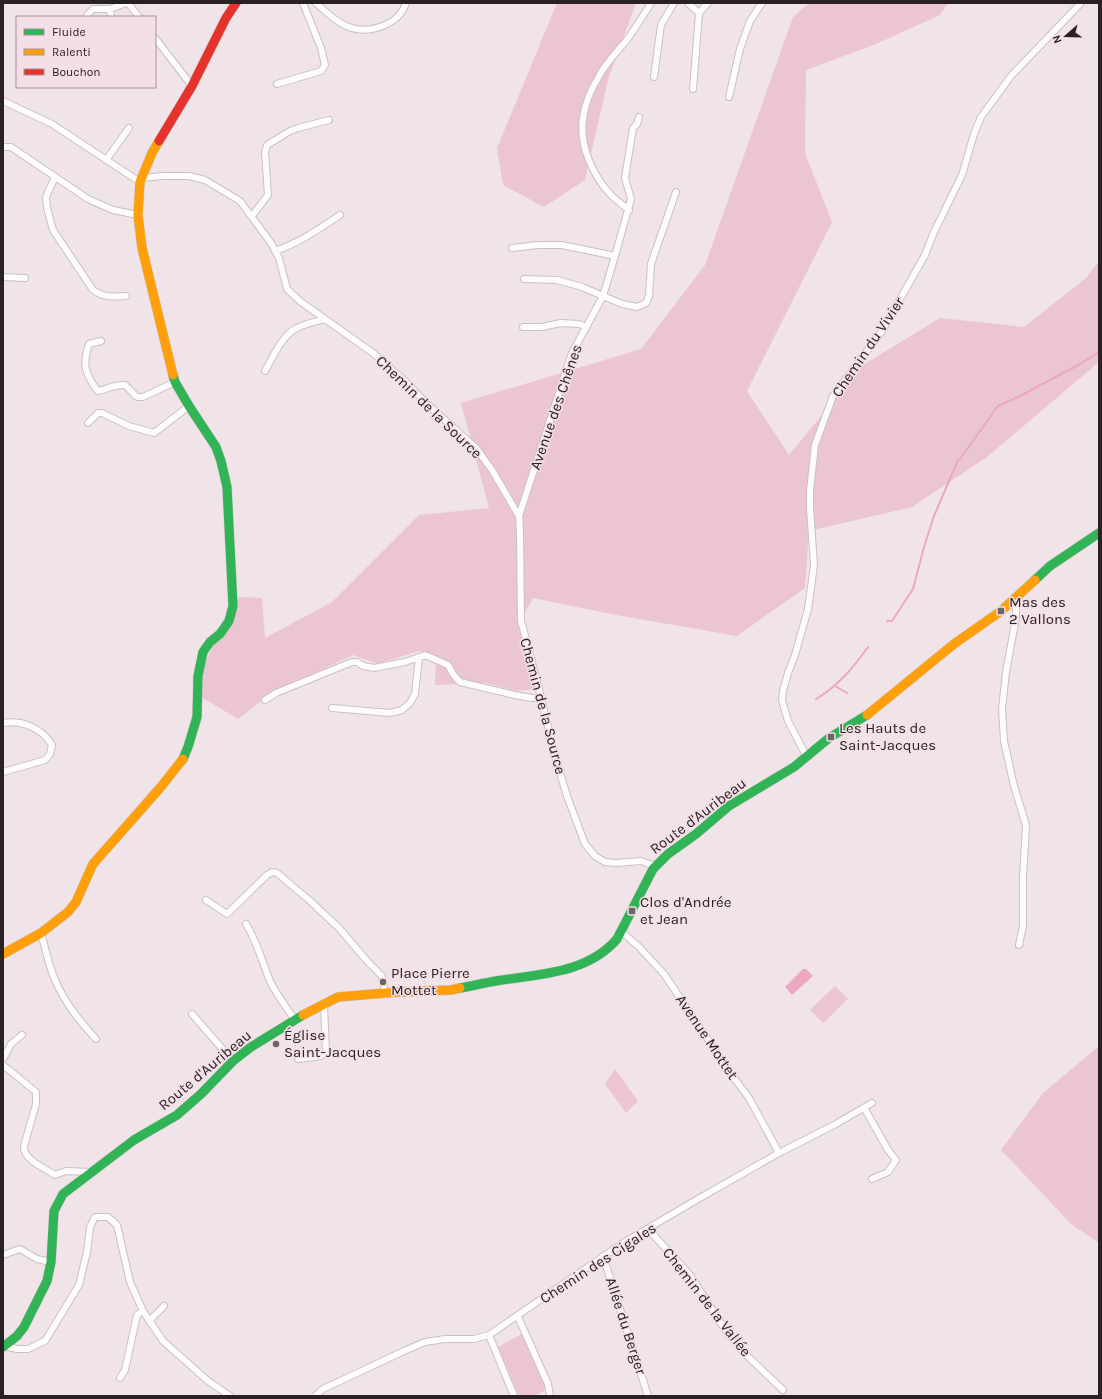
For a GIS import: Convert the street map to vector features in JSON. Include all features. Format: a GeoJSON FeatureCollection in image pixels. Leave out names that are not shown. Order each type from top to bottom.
{"type":"FeatureCollection","features":[{"type":"Feature","properties":{"kind":"street"},"geometry":{"type":"LineString","coordinates":[[88,16],[93,9],[110,8],[127,3],[138,16]]}},
{"type":"Feature","properties":{"kind":"street"},"geometry":{"type":"LineString","coordinates":[[3,954],[41,934],[68,912],[76,902],[93,864],[181,762],[188,747],[197,717],[198,676],[203,652],[210,642],[220,634],[229,621],[233,606],[233,582],[227,487],[221,461],[216,447],[175,382],[142,248],[138,215],[141,180],[152,153],[192,86],[226,18],[236,3]]}},
{"type":"Feature","properties":{"kind":"street"},"geometry":{"type":"LineString","coordinates":[[278,84],[321,71],[325,65],[321,48],[303,3]]}},
{"type":"Feature","properties":{"kind":"street"},"geometry":{"type":"LineString","coordinates":[[316,3],[333,18],[347,27],[358,30],[374,30],[392,22],[400,15],[406,3]]}},
{"type":"Feature","properties":{"kind":"street"},"geometry":{"type":"LineString","coordinates":[[629,210],[612,196],[599,180],[586,149],[583,133],[583,117],[589,97],[598,78],[608,62],[626,41],[651,3]]}},
{"type":"Feature","properties":{"kind":"street"},"geometry":{"type":"LineString","coordinates":[[654,77],[661,25],[674,3]]}},
{"type":"Feature","properties":{"kind":"street"},"geometry":{"type":"LineString","coordinates":[[688,3],[699,13]]}},
{"type":"Feature","properties":{"kind":"street"},"geometry":{"type":"LineString","coordinates":[[693,89],[699,13],[708,3]]}},
{"type":"Feature","properties":{"kind":"street"},"geometry":{"type":"LineString","coordinates":[[729,97],[740,49],[750,21],[762,3]]}},
{"type":"Feature","properties":{"kind":"street","name":"Chemin du Vivier"},"geometry":{"type":"LineString","coordinates":[[807,757],[788,721],[782,700],[788,673],[795,655],[808,609],[814,565],[810,491],[815,444],[833,396],[882,331],[925,255],[934,232],[962,175],[974,134],[981,117],[1011,76],[1081,3]]}},
{"type":"Feature","properties":{"kind":"street"},"geometry":{"type":"LineString","coordinates":[[110,8],[111,16]]}},
{"type":"Feature","properties":{"kind":"street"},"geometry":{"type":"LineString","coordinates":[[156,39],[192,86]]}},
{"type":"Feature","properties":{"kind":"street"},"geometry":{"type":"LineString","coordinates":[[3,101],[52,124],[106,160],[141,180]]}},
{"type":"Feature","properties":{"kind":"street","name":"Avenue des Chênes"},"geometry":{"type":"LineString","coordinates":[[519,516],[572,353],[603,296],[616,256],[631,199],[625,178],[633,128],[637,124],[640,117]]}},
{"type":"Feature","properties":{"kind":"street"},"geometry":{"type":"LineString","coordinates":[[252,216],[268,195],[265,152],[267,145],[298,128],[329,120]]}},
{"type":"Feature","properties":{"kind":"street"},"geometry":{"type":"LineString","coordinates":[[106,160],[129,128]]}},
{"type":"Feature","properties":{"kind":"street"},"geometry":{"type":"LineString","coordinates":[[3,146],[11,147],[88,200],[113,210],[138,215]]}},
{"type":"Feature","properties":{"kind":"street","name":"Chemin de la Source"},"geometry":{"type":"LineString","coordinates":[[141,180],[163,176],[189,176],[205,180],[240,201],[252,216],[279,258],[287,289],[302,302],[373,353],[476,448],[492,470],[519,516],[520,621],[556,760],[567,796],[585,844],[595,856],[605,862],[616,863],[641,861],[655,866]]}},
{"type":"Feature","properties":{"kind":"street"},"geometry":{"type":"LineString","coordinates":[[55,177],[46,197],[52,230],[93,290],[100,296],[126,296]]}},
{"type":"Feature","properties":{"kind":"street"},"geometry":{"type":"LineString","coordinates":[[524,279],[557,280],[582,287],[622,304],[637,307],[646,303],[649,296],[651,264],[676,192]]}},
{"type":"Feature","properties":{"kind":"street"},"geometry":{"type":"LineString","coordinates":[[275,251],[289,246],[314,233],[340,215]]}},
{"type":"Feature","properties":{"kind":"street"},"geometry":{"type":"LineString","coordinates":[[512,248],[538,245],[562,245],[616,256]]}},
{"type":"Feature","properties":{"kind":"street"},"geometry":{"type":"LineString","coordinates":[[3,277],[25,278]]}},
{"type":"Feature","properties":{"kind":"street"},"geometry":{"type":"LineString","coordinates":[[265,371],[277,348],[291,332],[296,328],[325,319]]}},
{"type":"Feature","properties":{"kind":"street"},"geometry":{"type":"LineString","coordinates":[[523,327],[542,327],[561,323],[579,324],[587,327]]}},
{"type":"Feature","properties":{"kind":"street"},"geometry":{"type":"LineString","coordinates":[[101,341],[89,344],[86,351],[86,374],[98,391],[105,390],[114,385],[125,385],[137,397],[143,397],[175,382]]}},
{"type":"Feature","properties":{"kind":"street"},"geometry":{"type":"LineString","coordinates":[[88,423],[98,413],[102,413],[129,426],[154,433],[189,406]]}},
{"type":"Feature","properties":{"kind":"street","name":"Route d'Auribeau"},"geometry":{"type":"LineString","coordinates":[[4,1346],[17,1336],[24,1327],[47,1281],[51,1262],[54,1211],[63,1194],[134,1140],[176,1115],[201,1094],[233,1061],[251,1047],[295,1020],[338,997],[451,990],[494,981],[553,974],[585,963],[599,956],[611,946],[622,932],[655,866],[668,854],[696,834],[729,806],[794,766],[829,738],[866,715],[954,644],[987,622],[1016,599],[1050,566],[1099,533]]}},
{"type":"Feature","properties":{"kind":"street"},"geometry":{"type":"LineString","coordinates":[[1016,599],[1016,618],[1006,672],[1002,709],[1004,741],[1014,786],[1026,825],[1023,877],[1023,926],[1019,945]]}},
{"type":"Feature","properties":{"kind":"street"},"geometry":{"type":"LineString","coordinates":[[265,700],[276,693],[352,662],[357,662],[363,666],[374,668],[405,662],[425,655],[448,665],[460,682],[515,695],[541,698]]}},
{"type":"Feature","properties":{"kind":"street"},"geometry":{"type":"LineString","coordinates":[[332,708],[390,713],[402,710],[415,694],[418,657]]}},
{"type":"Feature","properties":{"kind":"street"},"geometry":{"type":"LineString","coordinates":[[3,723],[20,722],[31,726],[48,738],[52,744],[50,754],[45,760],[3,772]]}},
{"type":"Feature","properties":{"kind":"street"},"geometry":{"type":"LineString","coordinates":[[206,900],[228,914],[267,876],[272,872],[277,873],[339,928],[382,976],[385,993]]}},
{"type":"Feature","properties":{"kind":"street"},"geometry":{"type":"LineString","coordinates":[[246,924],[251,932],[274,989],[295,1020]]}},
{"type":"Feature","properties":{"kind":"street","name":"Avenue Mottet"},"geometry":{"type":"LineString","coordinates":[[622,932],[639,947],[664,974],[731,1074],[749,1098],[779,1153]]}},
{"type":"Feature","properties":{"kind":"street"},"geometry":{"type":"LineString","coordinates":[[41,934],[53,975],[59,989],[82,1024],[96,1040]]}},
{"type":"Feature","properties":{"kind":"street"},"geometry":{"type":"LineString","coordinates":[[298,1059],[321,1056],[326,1052],[324,1004]]}},
{"type":"Feature","properties":{"kind":"street"},"geometry":{"type":"LineString","coordinates":[[192,1014],[233,1061]]}},
{"type":"Feature","properties":{"kind":"street"},"geometry":{"type":"LineString","coordinates":[[3,1059],[12,1044],[22,1035]]}},
{"type":"Feature","properties":{"kind":"street"},"geometry":{"type":"LineString","coordinates":[[3,1065],[36,1092],[36,1104],[24,1146],[26,1155],[55,1175],[66,1171],[91,1172]]}},
{"type":"Feature","properties":{"kind":"street","name":"Chemin des Cigales"},"geometry":{"type":"LineString","coordinates":[[315,1396],[323,1389],[404,1350],[425,1342],[445,1339],[474,1339],[489,1335],[518,1317],[603,1256],[698,1199],[872,1103]]}},
{"type":"Feature","properties":{"kind":"street"},"geometry":{"type":"LineString","coordinates":[[863,1108],[888,1150],[896,1160],[888,1172],[872,1179]]}},
{"type":"Feature","properties":{"kind":"street"},"geometry":{"type":"LineString","coordinates":[[4,1346],[16,1349],[28,1349],[45,1340],[79,1285],[87,1252],[90,1227],[96,1217],[108,1217],[117,1225],[130,1282],[149,1321],[163,1341],[208,1381],[230,1396]]}},
{"type":"Feature","properties":{"kind":"street","name":"Chemin de la Vallée"},"geometry":{"type":"LineString","coordinates":[[648,1229],[690,1275],[724,1328],[742,1351],[783,1390]]}},
{"type":"Feature","properties":{"kind":"street"},"geometry":{"type":"LineString","coordinates":[[3,1255],[20,1249],[37,1259],[51,1262]]}},
{"type":"Feature","properties":{"kind":"street","name":"Allée du Berger"},"geometry":{"type":"LineString","coordinates":[[603,1256],[648,1396]]}},
{"type":"Feature","properties":{"kind":"street"},"geometry":{"type":"LineString","coordinates":[[149,1321],[164,1306]]}},
{"type":"Feature","properties":{"kind":"street"},"geometry":{"type":"LineString","coordinates":[[120,1378],[125,1370],[137,1315],[143,1311]]}},
{"type":"Feature","properties":{"kind":"street"},"geometry":{"type":"LineString","coordinates":[[518,1317],[548,1384],[551,1394],[550,1396]]}},
{"type":"Feature","properties":{"kind":"street"},"geometry":{"type":"LineString","coordinates":[[489,1335],[514,1396]]}},
{"type":"Feature","properties":{"kind":"shaded area"},"geometry":{"type":"Polygon","coordinates":[[[557,3],[636,3],[608,80],[585,180],[544,207],[503,185],[497,148],[557,3]]]}},
{"type":"Feature","properties":{"kind":"shaded area"},"geometry":{"type":"Polygon","coordinates":[[[809,3],[948,3],[940,15],[876,44],[806,70],[805,153],[832,222],[747,391],[789,455],[863,365],[940,318],[1024,327],[1086,278],[1099,261],[1099,362],[987,457],[912,507],[809,531],[805,588],[737,636],[611,614],[533,598],[523,616],[535,689],[515,691],[486,683],[435,685],[436,656],[419,651],[377,664],[353,655],[270,694],[238,719],[201,697],[201,669],[213,647],[231,620],[239,597],[262,598],[265,638],[332,602],[419,515],[489,508],[461,403],[641,349],[705,265],[793,17],[809,3]]]}},
{"type":"Feature","properties":{"kind":"shaded area"},"geometry":{"type":"Polygon","coordinates":[[[803,969],[806,969],[813,976],[792,995],[785,987],[803,969]]]}},
{"type":"Feature","properties":{"kind":"shaded area"},"geometry":{"type":"Polygon","coordinates":[[[835,986],[848,999],[823,1023],[810,1010],[835,986]]]}},
{"type":"Feature","properties":{"kind":"shaded area"},"geometry":{"type":"Polygon","coordinates":[[[1099,1046],[1099,1243],[1071,1224],[1001,1150],[1043,1093],[1099,1046]]]}},
{"type":"Feature","properties":{"kind":"shaded area"},"geometry":{"type":"Polygon","coordinates":[[[615,1069],[638,1101],[626,1113],[605,1084],[615,1069]]]}},
{"type":"Feature","properties":{"kind":"shaded area"},"geometry":{"type":"Polygon","coordinates":[[[522,1334],[545,1386],[544,1391],[534,1396],[519,1396],[498,1347],[522,1334]]]}},
{"type":"Feature","properties":{"kind":"waterway"},"geometry":{"type":"LineString","coordinates":[[887,621],[892,621],[913,589],[934,516],[958,460],[998,406],[1080,364],[1099,352]]}},
{"type":"Feature","properties":{"kind":"waterway"},"geometry":{"type":"LineString","coordinates":[[816,699],[845,676],[868,647]]}},
{"type":"Feature","properties":{"kind":"waterway"},"geometry":{"type":"LineString","coordinates":[[835,686],[847,693]]}},
{"type":"Feature","properties":{"kind":"traffic: fast"},"geometry":{"type":"LineString","coordinates":[[173,375],[175,382],[189,406],[216,447],[221,461],[227,487],[233,606],[229,621],[220,634],[210,642],[203,652],[198,676],[197,717],[183,759]]}},
{"type":"Feature","properties":{"kind":"traffic: fast"},"geometry":{"type":"LineString","coordinates":[[1035,580],[1050,566],[1099,533]]}},
{"type":"Feature","properties":{"kind":"traffic: fast"},"geometry":{"type":"LineString","coordinates":[[460,988],[545,974],[577,966],[605,951],[617,939],[653,869],[668,854],[696,834],[729,806],[794,767],[829,738],[867,715]]}},
{"type":"Feature","properties":{"kind":"traffic: fast"},"geometry":{"type":"LineString","coordinates":[[3,1347],[17,1336],[24,1327],[47,1281],[51,1262],[54,1211],[63,1194],[134,1140],[177,1115],[201,1094],[233,1061],[251,1047],[303,1015]]}},
{"type":"Feature","properties":{"kind":"traffic: slow"},"geometry":{"type":"LineString","coordinates":[[159,141],[152,153],[140,182],[138,215],[142,248],[173,375]]}},
{"type":"Feature","properties":{"kind":"traffic: slow"},"geometry":{"type":"LineString","coordinates":[[867,715],[954,644],[1001,611],[1035,580]]}},
{"type":"Feature","properties":{"kind":"traffic: slow"},"geometry":{"type":"LineString","coordinates":[[3,954],[41,933],[68,912],[76,902],[93,864],[160,788],[183,759]]}},
{"type":"Feature","properties":{"kind":"traffic: slow"},"geometry":{"type":"LineString","coordinates":[[303,1015],[338,997],[398,992],[451,990],[460,988]]}},
{"type":"Feature","properties":{"kind":"traffic: jam"},"geometry":{"type":"LineString","coordinates":[[159,141],[192,86],[226,18],[236,3]]}},
{"type":"Feature","properties":{"kind":"place","name":"Mas des 2 Vallons"},"geometry":{"type":"Point","coordinates":[1001,611]}},
{"type":"Feature","properties":{"kind":"place","name":"Les Hauts de Saint-Jacques"},"geometry":{"type":"Point","coordinates":[831,737]}},
{"type":"Feature","properties":{"kind":"place","name":"Clos d'Andrée et Jean"},"geometry":{"type":"Point","coordinates":[632,911]}},
{"type":"Feature","properties":{"kind":"place","name":"Place Pierre Mottet"},"geometry":{"type":"Point","coordinates":[383,982]}},
{"type":"Feature","properties":{"kind":"place","name":"Église Saint-Jacques"},"geometry":{"type":"Point","coordinates":[276,1044]}}]}
